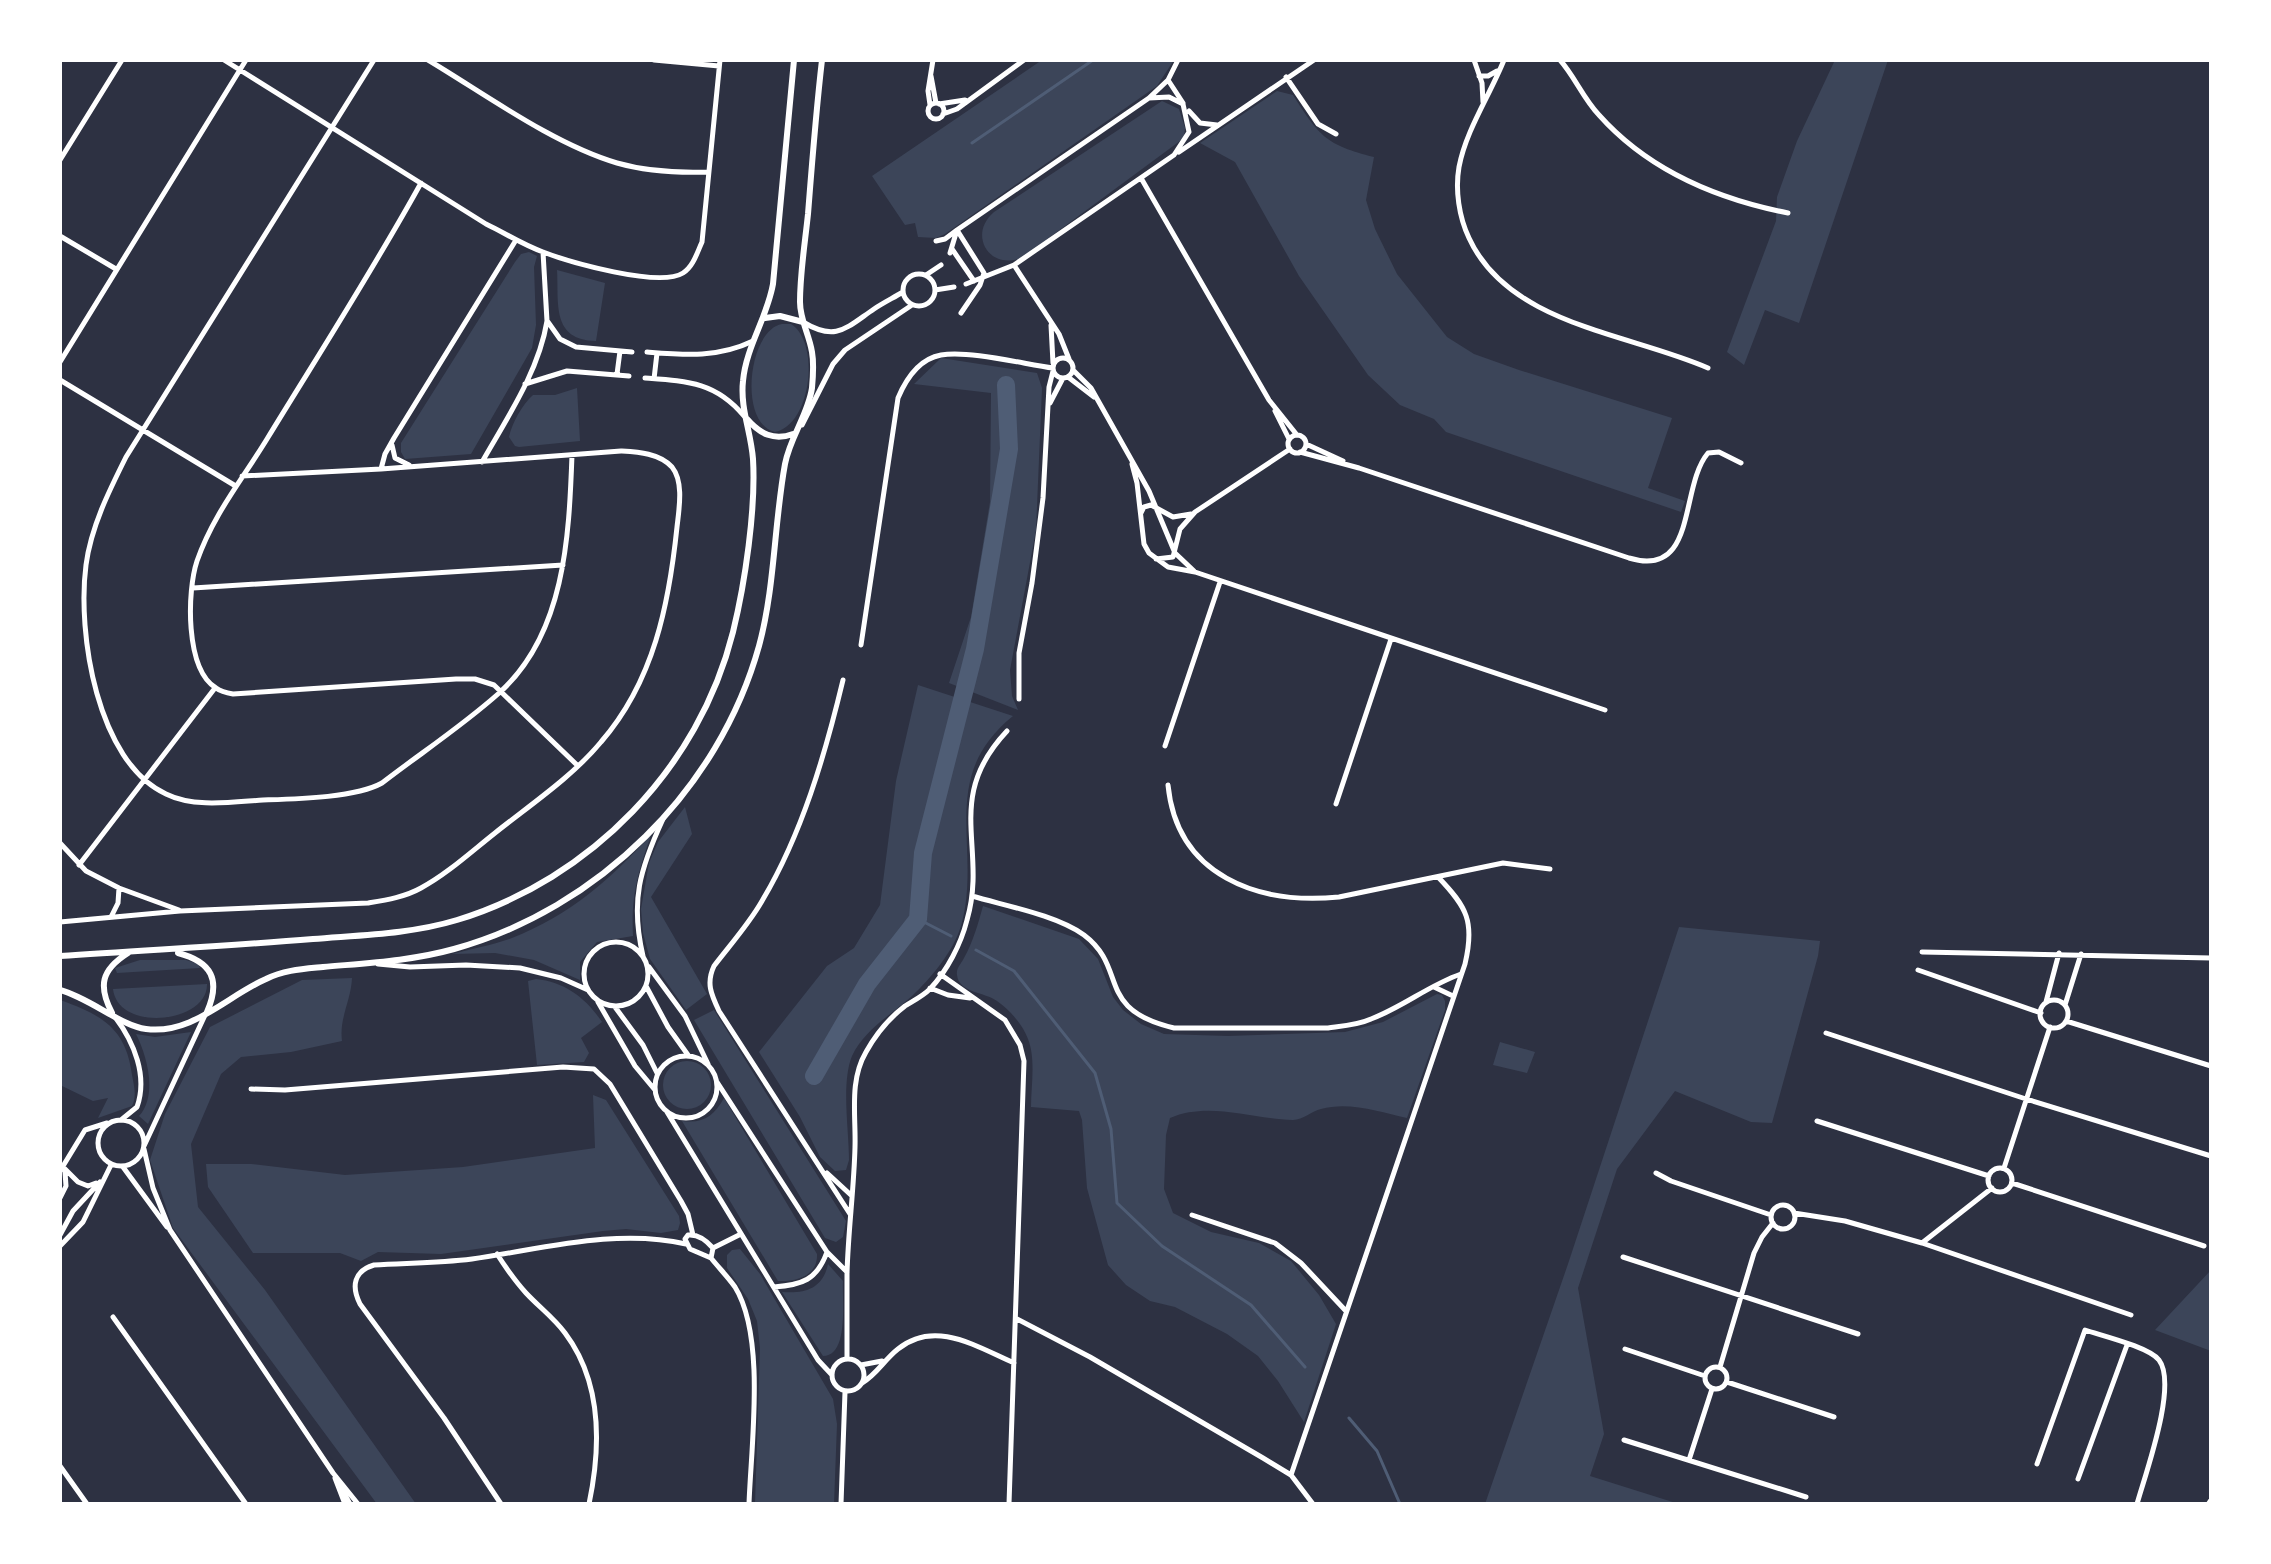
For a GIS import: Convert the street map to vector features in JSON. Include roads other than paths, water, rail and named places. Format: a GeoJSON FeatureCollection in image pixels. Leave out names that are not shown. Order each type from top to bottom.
{"type":"FeatureCollection","features":[{"type":"Feature","properties":{"kind":"main road"},"geometry":{"type":"LineString","coordinates":[[60,956],[171,951],[389,933],[457,920],[503,903],[533,887],[628,818],[656,787],[702,718],[733,630],[751,517],[753,459],[742,385],[745,366],[765,318],[775,266],[794,60]]}},
{"type":"Feature","properties":{"kind":"main road"},"geometry":{"type":"LineString","coordinates":[[60,990],[79,995],[142,1029],[157,1030],[186,1025],[267,978],[287,971],[404,960],[456,948],[520,925],[580,890],[613,866],[663,818],[711,755],[735,711],[749,678],[767,608],[785,466],[793,434],[808,405],[812,388],[812,351],[803,322],[801,292],[822,60]]}},
{"type":"Feature","properties":{"kind":"main road"},"geometry":{"type":"LineString","coordinates":[[765,318],[780,316],[803,322]]}},
{"type":"Feature","properties":{"kind":"main road"},"geometry":{"type":"LineString","coordinates":[[745,416],[765,435],[780,437],[793,434]]}},
{"type":"Feature","properties":{"kind":"main road"},"geometry":{"type":"LineString","coordinates":[[171,951],[197,959],[207,966],[213,979],[212,1001],[207,1012]]}},
{"type":"Feature","properties":{"kind":"main road"},"geometry":{"type":"LineString","coordinates":[[112,1013],[104,991],[105,976],[116,961],[130,952]]}},
{"type":"Feature","properties":{"kind":"street"},"geometry":{"type":"LineString","coordinates":[[60,160],[122,60]]}},
{"type":"Feature","properties":{"kind":"street"},"geometry":{"type":"LineString","coordinates":[[224,60],[516,240],[543,252],[605,270],[668,278],[680,275],[689,268],[702,242],[720,63],[654,60]]}},
{"type":"Feature","properties":{"kind":"street"},"geometry":{"type":"LineString","coordinates":[[60,362],[246,60]]}},
{"type":"Feature","properties":{"kind":"street"},"geometry":{"type":"LineString","coordinates":[[374,60],[143,430],[108,493],[94,528],[86,563],[83,618],[91,670],[109,726],[127,760],[145,780],[169,796],[215,802],[367,791],[382,783],[501,692],[524,663],[556,597],[563,565],[572,455]]}},
{"type":"Feature","properties":{"kind":"street"},"geometry":{"type":"LineString","coordinates":[[428,60],[587,152],[618,163],[656,170],[708,172]]}},
{"type":"Feature","properties":{"kind":"street"},"geometry":{"type":"LineString","coordinates":[[933,60],[928,97],[943,109],[943,114]]}},
{"type":"Feature","properties":{"kind":"street"},"geometry":{"type":"LineString","coordinates":[[966,100],[935,104],[928,111],[936,119],[957,109],[1024,60]]}},
{"type":"Feature","properties":{"kind":"street"},"geometry":{"type":"LineString","coordinates":[[936,241],[945,239],[1149,98],[1168,80],[1178,60]]}},
{"type":"Feature","properties":{"kind":"street"},"geometry":{"type":"LineString","coordinates":[[966,284],[1014,265],[1314,60]]}},
{"type":"Feature","properties":{"kind":"street"},"geometry":{"type":"LineString","coordinates":[[1474,60],[1483,107]]}},
{"type":"Feature","properties":{"kind":"street"},"geometry":{"type":"LineString","coordinates":[[1504,60],[1461,160],[1458,181],[1466,232],[1485,265],[1512,292],[1550,312],[1708,368]]}},
{"type":"Feature","properties":{"kind":"street"},"geometry":{"type":"LineString","coordinates":[[1560,60],[1600,116],[1618,135],[1665,169],[1735,200],[1788,213]]}},
{"type":"Feature","properties":{"kind":"street"},"geometry":{"type":"LineString","coordinates":[[1479,76],[1492,75],[1501,68]]}},
{"type":"Feature","properties":{"kind":"street"},"geometry":{"type":"LineString","coordinates":[[1286,77],[1318,124],[1336,134]]}},
{"type":"Feature","properties":{"kind":"street"},"geometry":{"type":"LineString","coordinates":[[1168,80],[1200,123],[1221,124]]}},
{"type":"Feature","properties":{"kind":"street"},"geometry":{"type":"LineString","coordinates":[[1149,98],[1169,97],[1183,104]]}},
{"type":"Feature","properties":{"kind":"street"},"geometry":{"type":"LineString","coordinates":[[1174,155],[1189,132],[1183,104]]}},
{"type":"Feature","properties":{"kind":"street"},"geometry":{"type":"LineString","coordinates":[[1141,178],[1269,400],[1289,439],[1290,449]]}},
{"type":"Feature","properties":{"kind":"street"},"geometry":{"type":"LineString","coordinates":[[421,183],[386,247],[234,485],[209,530],[196,565],[190,618],[192,637],[203,674],[215,688],[233,694],[475,679],[494,685],[577,765]]}},
{"type":"Feature","properties":{"kind":"street"},"geometry":{"type":"LineString","coordinates":[[957,230],[951,251],[974,281]]}},
{"type":"Feature","properties":{"kind":"street"},"geometry":{"type":"LineString","coordinates":[[957,230],[984,276]]}},
{"type":"Feature","properties":{"kind":"street"},"geometry":{"type":"LineString","coordinates":[[60,236],[116,269]]}},
{"type":"Feature","properties":{"kind":"street"},"geometry":{"type":"LineString","coordinates":[[381,469],[392,440],[516,240]]}},
{"type":"Feature","properties":{"kind":"street"},"geometry":{"type":"LineString","coordinates":[[482,462],[537,358],[547,321],[543,252]]}},
{"type":"Feature","properties":{"kind":"street"},"geometry":{"type":"LineString","coordinates":[[912,305],[903,292],[904,282],[911,275],[926,275],[941,265]]}},
{"type":"Feature","properties":{"kind":"street"},"geometry":{"type":"LineString","coordinates":[[1014,265],[1065,345],[1073,370],[1086,382],[1157,508],[1175,553],[1195,572]]}},
{"type":"Feature","properties":{"kind":"street"},"geometry":{"type":"LineString","coordinates":[[926,275],[935,290]]}},
{"type":"Feature","properties":{"kind":"street"},"geometry":{"type":"LineString","coordinates":[[961,313],[984,276]]}},
{"type":"Feature","properties":{"kind":"street"},"geometry":{"type":"LineString","coordinates":[[793,434],[808,414],[833,364],[845,350],[912,305],[927,303],[935,290],[954,287]]}},
{"type":"Feature","properties":{"kind":"street"},"geometry":{"type":"LineString","coordinates":[[803,322],[815,329],[836,333],[903,292]]}},
{"type":"Feature","properties":{"kind":"street"},"geometry":{"type":"LineString","coordinates":[[1019,699],[1019,653],[1040,527],[1049,387],[1053,368],[1050,320]]}},
{"type":"Feature","properties":{"kind":"street"},"geometry":{"type":"LineString","coordinates":[[547,321],[560,339],[576,347],[632,352]]}},
{"type":"Feature","properties":{"kind":"street"},"geometry":{"type":"LineString","coordinates":[[647,352],[707,355],[737,348],[754,340]]}},
{"type":"Feature","properties":{"kind":"street"},"geometry":{"type":"LineString","coordinates":[[617,374],[620,351]]}},
{"type":"Feature","properties":{"kind":"street"},"geometry":{"type":"LineString","coordinates":[[654,379],[657,353]]}},
{"type":"Feature","properties":{"kind":"street"},"geometry":{"type":"LineString","coordinates":[[861,645],[898,398],[908,378],[922,364],[941,355],[966,355],[1053,368],[1097,401]]}},
{"type":"Feature","properties":{"kind":"street"},"geometry":{"type":"LineString","coordinates":[[1053,368],[1060,358],[1069,359]]}},
{"type":"Feature","properties":{"kind":"street"},"geometry":{"type":"LineString","coordinates":[[1049,404],[1073,370]]}},
{"type":"Feature","properties":{"kind":"street"},"geometry":{"type":"LineString","coordinates":[[524,384],[567,371],[629,376]]}},
{"type":"Feature","properties":{"kind":"street"},"geometry":{"type":"LineString","coordinates":[[645,378],[704,386],[722,394],[745,416]]}},
{"type":"Feature","properties":{"kind":"street"},"geometry":{"type":"LineString","coordinates":[[60,380],[234,485]]}},
{"type":"Feature","properties":{"kind":"street"},"geometry":{"type":"LineString","coordinates":[[1269,400],[1297,435],[1305,438],[1306,444],[1300,452]]}},
{"type":"Feature","properties":{"kind":"street"},"geometry":{"type":"LineString","coordinates":[[1289,439],[1297,435]]}},
{"type":"Feature","properties":{"kind":"street"},"geometry":{"type":"LineString","coordinates":[[392,440],[395,458],[414,466]]}},
{"type":"Feature","properties":{"kind":"street"},"geometry":{"type":"LineString","coordinates":[[1306,444],[1359,468]]}},
{"type":"Feature","properties":{"kind":"street"},"geometry":{"type":"LineString","coordinates":[[1290,449],[1359,468],[1629,558],[1652,562],[1666,557],[1679,537],[1698,473],[1708,453],[1719,452],[1741,463]]}},
{"type":"Feature","properties":{"kind":"street"},"geometry":{"type":"LineString","coordinates":[[1155,559],[1168,559],[1175,553],[1180,529],[1195,512],[1290,449]]}},
{"type":"Feature","properties":{"kind":"street"},"geometry":{"type":"LineString","coordinates":[[60,922],[180,911],[368,903],[396,898],[420,888],[602,742],[634,695],[651,658],[663,623],[672,575],[679,487],[670,464],[657,457],[621,451],[242,476]]}},
{"type":"Feature","properties":{"kind":"street"},"geometry":{"type":"LineString","coordinates":[[1132,464],[1144,544],[1155,559],[1168,567],[1195,572],[1605,710]]}},
{"type":"Feature","properties":{"kind":"street"},"geometry":{"type":"LineString","coordinates":[[1141,513],[1148,505],[1173,517],[1195,512]]}},
{"type":"Feature","properties":{"kind":"street"},"geometry":{"type":"LineString","coordinates":[[193,588],[563,565]]}},
{"type":"Feature","properties":{"kind":"street"},"geometry":{"type":"LineString","coordinates":[[1165,746],[1220,582]]}},
{"type":"Feature","properties":{"kind":"street"},"geometry":{"type":"LineString","coordinates":[[1336,804],[1391,639]]}},
{"type":"Feature","properties":{"kind":"street"},"geometry":{"type":"LineString","coordinates":[[843,680],[806,806],[780,868],[761,903],[714,966],[709,987],[719,1011],[851,1217]]}},
{"type":"Feature","properties":{"kind":"street"},"geometry":{"type":"LineString","coordinates":[[79,865],[215,688]]}},
{"type":"Feature","properties":{"kind":"street"},"geometry":{"type":"LineString","coordinates":[[847,1359],[854,1098],[864,1055],[887,1021],[930,988],[963,936],[972,896],[970,818],[974,787],[983,762],[1007,731]]}},
{"type":"Feature","properties":{"kind":"street"},"geometry":{"type":"LineString","coordinates":[[1168,785],[1172,815],[1183,838],[1196,855],[1234,883],[1262,892],[1313,899],[1339,897],[1503,863],[1550,869]]}},
{"type":"Feature","properties":{"kind":"street"},"geometry":{"type":"LineString","coordinates":[[663,818],[649,848],[636,911],[647,966],[646,986],[668,1027],[688,1055],[708,1065]]}},
{"type":"Feature","properties":{"kind":"street"},"geometry":{"type":"LineString","coordinates":[[60,843],[79,865],[119,888],[180,911]]}},
{"type":"Feature","properties":{"kind":"street"},"geometry":{"type":"LineString","coordinates":[[1291,1475],[1469,947],[1469,920],[1459,898],[1438,877]]}},
{"type":"Feature","properties":{"kind":"street"},"geometry":{"type":"LineString","coordinates":[[111,917],[118,903],[119,888]]}},
{"type":"Feature","properties":{"kind":"street"},"geometry":{"type":"LineString","coordinates":[[972,896],[1055,921],[1083,935],[1104,958],[1117,993],[1126,1006],[1152,1023],[1174,1028],[1328,1028],[1349,1025],[1373,1019],[1462,974]]}},
{"type":"Feature","properties":{"kind":"street"},"geometry":{"type":"LineString","coordinates":[[588,990],[585,969],[595,950],[615,942],[626,944],[643,957]]}},
{"type":"Feature","properties":{"kind":"street"},"geometry":{"type":"LineString","coordinates":[[1922,952],[2211,958]]}},
{"type":"Feature","properties":{"kind":"street"},"geometry":{"type":"LineString","coordinates":[[2059,953],[2041,1013],[2042,1020],[2050,1027],[2057,1028],[2066,1021],[2068,1013],[2065,1005],[2081,954]]}},
{"type":"Feature","properties":{"kind":"street"},"geometry":{"type":"LineString","coordinates":[[361,963],[410,967],[466,965],[520,968],[561,978],[588,990],[598,1001],[635,1066],[655,1090],[739,1235],[818,1360],[832,1375],[837,1388],[845,1392],[855,1390],[877,1373],[883,1361],[911,1340],[933,1335],[952,1337],[1014,1363]]}},
{"type":"Feature","properties":{"kind":"street"},"geometry":{"type":"LineString","coordinates":[[647,966],[656,973],[685,1016],[717,1082],[827,1252],[847,1272]]}},
{"type":"Feature","properties":{"kind":"street"},"geometry":{"type":"LineString","coordinates":[[1918,970],[2041,1013]]}},
{"type":"Feature","properties":{"kind":"street"},"geometry":{"type":"LineString","coordinates":[[940,974],[1005,1020],[1020,1045],[1024,1061],[1010,1504]]}},
{"type":"Feature","properties":{"kind":"street"},"geometry":{"type":"LineString","coordinates":[[614,1007],[634,1002],[646,986]]}},
{"type":"Feature","properties":{"kind":"street"},"geometry":{"type":"LineString","coordinates":[[1433,986],[1453,996]]}},
{"type":"Feature","properties":{"kind":"street"},"geometry":{"type":"LineString","coordinates":[[930,988],[948,995],[971,998]]}},
{"type":"Feature","properties":{"kind":"street"},"geometry":{"type":"LineString","coordinates":[[2046,1003],[2055,1000],[2065,1005]]}},
{"type":"Feature","properties":{"kind":"street"},"geometry":{"type":"LineString","coordinates":[[598,1001],[614,1007],[643,1045],[658,1074]]}},
{"type":"Feature","properties":{"kind":"street"},"geometry":{"type":"LineString","coordinates":[[114,1121],[101,1130],[97,1144],[102,1159],[111,1165],[123,1167],[137,1160],[144,1148],[207,1012]]}},
{"type":"Feature","properties":{"kind":"street"},"geometry":{"type":"LineString","coordinates":[[112,1013],[134,1049],[140,1081],[137,1107],[121,1120]]}},
{"type":"Feature","properties":{"kind":"street"},"geometry":{"type":"LineString","coordinates":[[2066,1021],[2211,1066]]}},
{"type":"Feature","properties":{"kind":"street"},"geometry":{"type":"LineString","coordinates":[[2004,1168],[2050,1027]]}},
{"type":"Feature","properties":{"kind":"street"},"geometry":{"type":"LineString","coordinates":[[1826,1033],[2211,1156]]}},
{"type":"Feature","properties":{"kind":"street"},"geometry":{"type":"LineString","coordinates":[[655,1090],[658,1074],[668,1061],[688,1055]]}},
{"type":"Feature","properties":{"kind":"street"},"geometry":{"type":"LineString","coordinates":[[251,1089],[285,1090],[539,1069],[594,1069],[610,1084],[681,1201],[693,1235],[713,1248]]}},
{"type":"Feature","properties":{"kind":"street"},"geometry":{"type":"LineString","coordinates":[[667,1112],[677,1117],[698,1116],[713,1102],[717,1082]]}},
{"type":"Feature","properties":{"kind":"street"},"geometry":{"type":"LineString","coordinates":[[62,1169],[85,1130],[121,1120],[135,1125],[141,1131],[153,1188],[170,1230]]}},
{"type":"Feature","properties":{"kind":"street"},"geometry":{"type":"LineString","coordinates":[[1817,1121],[1989,1176]]}},
{"type":"Feature","properties":{"kind":"street"},"geometry":{"type":"LineString","coordinates":[[60,1246],[83,1222],[111,1165]]}},
{"type":"Feature","properties":{"kind":"street"},"geometry":{"type":"LineString","coordinates":[[123,1167],[170,1230],[352,1504]]}},
{"type":"Feature","properties":{"kind":"street"},"geometry":{"type":"LineString","coordinates":[[820,1167],[852,1196]]}},
{"type":"Feature","properties":{"kind":"street"},"geometry":{"type":"LineString","coordinates":[[1989,1176],[1995,1169],[2004,1168],[2010,1172],[2012,1183]]}},
{"type":"Feature","properties":{"kind":"street"},"geometry":{"type":"LineString","coordinates":[[62,1169],[84,1186],[101,1181]]}},
{"type":"Feature","properties":{"kind":"street"},"geometry":{"type":"LineString","coordinates":[[60,1198],[67,1182],[62,1169]]}},
{"type":"Feature","properties":{"kind":"street"},"geometry":{"type":"LineString","coordinates":[[1656,1173],[1771,1215]]}},
{"type":"Feature","properties":{"kind":"street"},"geometry":{"type":"LineString","coordinates":[[1989,1176],[1992,1188],[1998,1192],[2005,1191],[2012,1183]]}},
{"type":"Feature","properties":{"kind":"street"},"geometry":{"type":"LineString","coordinates":[[60,1235],[73,1211],[101,1181]]}},
{"type":"Feature","properties":{"kind":"street"},"geometry":{"type":"LineString","coordinates":[[2012,1183],[2204,1246]]}},
{"type":"Feature","properties":{"kind":"street"},"geometry":{"type":"LineString","coordinates":[[1922,1243],[1992,1188]]}},
{"type":"Feature","properties":{"kind":"street"},"geometry":{"type":"LineString","coordinates":[[1782,1205],[1790,1207],[1794,1213],[1790,1227],[1782,1229],[1773,1223],[1771,1215],[1775,1208],[1782,1205]]}},
{"type":"Feature","properties":{"kind":"street"},"geometry":{"type":"LineString","coordinates":[[1794,1213],[1845,1221],[1922,1243],[2131,1315]]}},
{"type":"Feature","properties":{"kind":"street"},"geometry":{"type":"LineString","coordinates":[[1192,1215],[1275,1243],[1301,1263],[1345,1310]]}},
{"type":"Feature","properties":{"kind":"street"},"geometry":{"type":"LineString","coordinates":[[1720,1367],[1754,1253],[1773,1223]]}},
{"type":"Feature","properties":{"kind":"street"},"geometry":{"type":"LineString","coordinates":[[686,1244],[685,1239],[693,1235]]}},
{"type":"Feature","properties":{"kind":"street"},"geometry":{"type":"LineString","coordinates":[[713,1248],[739,1235]]}},
{"type":"Feature","properties":{"kind":"street"},"geometry":{"type":"LineString","coordinates":[[501,1504],[444,1418],[360,1304],[355,1295],[355,1285],[356,1276],[362,1269],[374,1265],[442,1261],[630,1238],[686,1244],[694,1252],[711,1258],[735,1288],[754,1347],[749,1504]]}},
{"type":"Feature","properties":{"kind":"street"},"geometry":{"type":"LineString","coordinates":[[711,1258],[713,1248]]}},
{"type":"Feature","properties":{"kind":"street"},"geometry":{"type":"LineString","coordinates":[[774,1287],[799,1285],[811,1279],[827,1252]]}},
{"type":"Feature","properties":{"kind":"street"},"geometry":{"type":"LineString","coordinates":[[497,1254],[524,1291],[566,1335],[583,1366],[594,1402],[597,1427],[597,1459],[589,1504]]}},
{"type":"Feature","properties":{"kind":"street"},"geometry":{"type":"LineString","coordinates":[[1623,1257],[1858,1334]]}},
{"type":"Feature","properties":{"kind":"street"},"geometry":{"type":"LineString","coordinates":[[113,1317],[246,1504]]}},
{"type":"Feature","properties":{"kind":"street"},"geometry":{"type":"LineString","coordinates":[[1017,1319],[1090,1357],[1291,1475],[1313,1504]]}},
{"type":"Feature","properties":{"kind":"street"},"geometry":{"type":"LineString","coordinates":[[2037,1464],[2085,1330],[2152,1353],[2161,1361],[2164,1373],[2163,1414],[2137,1504]]}},
{"type":"Feature","properties":{"kind":"street"},"geometry":{"type":"LineString","coordinates":[[2078,1479],[2127,1345]]}},
{"type":"Feature","properties":{"kind":"street"},"geometry":{"type":"LineString","coordinates":[[1625,1349],[1705,1376]]}},
{"type":"Feature","properties":{"kind":"street"},"geometry":{"type":"LineString","coordinates":[[832,1375],[836,1364],[847,1359],[860,1365],[883,1361]]}},
{"type":"Feature","properties":{"kind":"street"},"geometry":{"type":"LineString","coordinates":[[860,1365],[864,1372],[862,1383]]}},
{"type":"Feature","properties":{"kind":"street"},"geometry":{"type":"LineString","coordinates":[[1720,1367],[1710,1368],[1705,1382],[1712,1389],[1719,1389],[1727,1382]]}},
{"type":"Feature","properties":{"kind":"street"},"geometry":{"type":"LineString","coordinates":[[1720,1367],[1725,1372],[1727,1382]]}},
{"type":"Feature","properties":{"kind":"street"},"geometry":{"type":"LineString","coordinates":[[1727,1382],[1834,1417]]}},
{"type":"Feature","properties":{"kind":"street"},"geometry":{"type":"LineString","coordinates":[[1689,1460],[1712,1389]]}},
{"type":"Feature","properties":{"kind":"street"},"geometry":{"type":"LineString","coordinates":[[841,1504],[845,1392]]}},
{"type":"Feature","properties":{"kind":"street"},"geometry":{"type":"LineString","coordinates":[[1624,1440],[1806,1497]]}},
{"type":"Feature","properties":{"kind":"street"},"geometry":{"type":"LineString","coordinates":[[60,1466],[87,1504]]}},
{"type":"Feature","properties":{"kind":"street"},"geometry":{"type":"LineString","coordinates":[[333,1473],[352,1504]]}},
{"type":"Feature","properties":{"kind":"waterway"},"geometry":{"type":"LineString","coordinates":[[972,143],[1093,60]]}},
{"type":"Feature","properties":{"kind":"waterway"},"geometry":{"type":"LineString","coordinates":[[814,1076],[867,984],[918,919],[923,853],[975,649],[1009,449],[1006,385]]}},
{"type":"Feature","properties":{"kind":"waterway"},"geometry":{"type":"LineString","coordinates":[[918,919],[951,936]]}},
{"type":"Feature","properties":{"kind":"waterway"},"geometry":{"type":"LineString","coordinates":[[976,950],[1014,971],[1095,1073],[1111,1129],[1117,1203],[1162,1246],[1251,1305],[1305,1367]]}},
{"type":"Feature","properties":{"kind":"waterway"},"geometry":{"type":"LineString","coordinates":[[1349,1418],[1377,1451],[1400,1504]]}}]}
